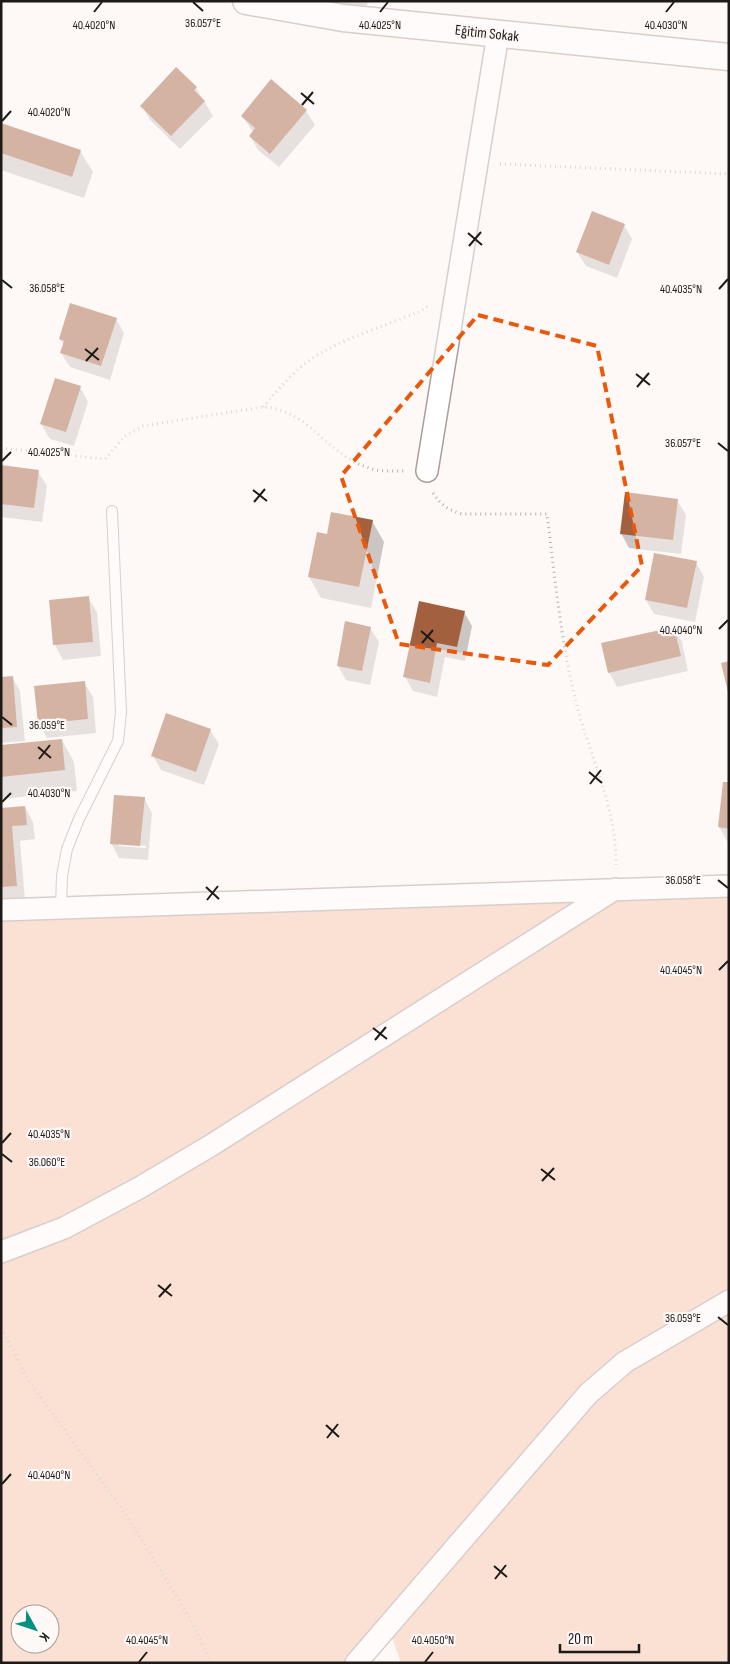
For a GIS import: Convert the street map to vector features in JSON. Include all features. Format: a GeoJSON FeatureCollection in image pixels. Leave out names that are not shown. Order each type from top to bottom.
{"type":"FeatureCollection","features":[{"type":"Feature","properties":{"kind":"street","name":"Eğitim Sokak"},"geometry":{"type":"LineString","coordinates":[[246,1],[344,18],[729,57]]}},
{"type":"Feature","properties":{"kind":"street"},"geometry":{"type":"LineString","coordinates":[[427,471],[498,34]]}},
{"type":"Feature","properties":{"kind":"street"},"geometry":{"type":"LineString","coordinates":[[1,910],[729,886]]}},
{"type":"Feature","properties":{"kind":"street"},"geometry":{"type":"LineString","coordinates":[[1,1252],[64,1228],[139,1188],[210,1146],[615,889]]}},
{"type":"Feature","properties":{"kind":"street"},"geometry":{"type":"LineString","coordinates":[[356,1663],[588,1394],[625,1362],[729,1301]]}},
{"type":"Feature","properties":{"kind":"lane"},"geometry":{"type":"LineString","coordinates":[[61,908],[62,876],[67,849],[79,819],[118,740],[120,721],[112,511]]}},
{"type":"Feature","properties":{"kind":"path"},"geometry":{"type":"LineString","coordinates":[[477,163],[729,174]]}},
{"type":"Feature","properties":{"kind":"path"},"geometry":{"type":"LineString","coordinates":[[263,407],[295,372],[315,356],[338,344],[421,311],[457,285]]}},
{"type":"Feature","properties":{"kind":"path"},"geometry":{"type":"LineString","coordinates":[[1,448],[105,459],[125,436],[142,426],[263,407],[277,408],[291,414],[351,459],[368,468],[384,471],[427,471],[431,489],[439,502],[449,510],[462,514],[547,514],[565,648],[577,706],[611,815],[616,851],[615,889]]}},
{"type":"Feature","properties":{"kind":"path"},"geometry":{"type":"LineString","coordinates":[[1,1328],[29,1381],[131,1523],[189,1616],[212,1663]]}},
{"type":"Feature","properties":{"kind":"highlighted area"},"geometry":{"type":"Polygon","coordinates":[[[478,315],[597,346],[642,566],[548,665],[399,644],[341,476],[478,315]]]}},
{"type":"Feature","properties":{"kind":"shaded area"},"geometry":{"type":"Polygon","coordinates":[[[729,886],[729,1663],[401,1663],[388,1626],[356,1663],[1,1663],[1,910],[729,886]]]}},
{"type":"Feature","properties":{"kind":"building"},"geometry":{"type":"Polygon","coordinates":[[[176,67],[197,87],[194,90],[205,101],[171,136],[140,106],[176,67]]]}},
{"type":"Feature","properties":{"kind":"building"},"geometry":{"type":"Polygon","coordinates":[[[271,79],[307,110],[270,154],[249,136],[255,128],[241,116],[271,79]]]}},
{"type":"Feature","properties":{"kind":"building"},"geometry":{"type":"Polygon","coordinates":[[[1,123],[81,150],[72,177],[1,153],[1,123]]]}},
{"type":"Feature","properties":{"kind":"building"},"geometry":{"type":"Polygon","coordinates":[[[592,211],[625,224],[609,265],[576,252],[592,211]]]}},
{"type":"Feature","properties":{"kind":"building"},"geometry":{"type":"Polygon","coordinates":[[[70,303],[117,318],[101,366],[60,353],[64,341],[59,339],[70,303]]]}},
{"type":"Feature","properties":{"kind":"building"},"geometry":{"type":"Polygon","coordinates":[[[55,378],[81,386],[66,432],[40,424],[55,378]]]}},
{"type":"Feature","properties":{"kind":"building"},"geometry":{"type":"Polygon","coordinates":[[[1,465],[39,470],[34,508],[1,504],[1,465]]]}},
{"type":"Feature","properties":{"kind":"building"},"geometry":{"type":"Polygon","coordinates":[[[625,492],[678,499],[673,540],[620,534],[625,492]]]}},
{"type":"Feature","properties":{"kind":"building"},"geometry":{"type":"Polygon","coordinates":[[[331,512],[373,520],[359,587],[308,577],[317,532],[327,534],[331,512]]]}},
{"type":"Feature","properties":{"kind":"building"},"geometry":{"type":"Polygon","coordinates":[[[654,553],[697,561],[687,608],[645,600],[654,553]]]}},
{"type":"Feature","properties":{"kind":"building"},"geometry":{"type":"Polygon","coordinates":[[[89,596],[93,642],[53,645],[49,600],[89,596]]]}},
{"type":"Feature","properties":{"kind":"building"},"geometry":{"type":"Polygon","coordinates":[[[419,601],[465,611],[457,647],[437,643],[430,683],[403,677],[419,601]]]}},
{"type":"Feature","properties":{"kind":"building"},"geometry":{"type":"Polygon","coordinates":[[[345,621],[371,627],[362,671],[337,666],[345,621]]]}},
{"type":"Feature","properties":{"kind":"building"},"geometry":{"type":"Polygon","coordinates":[[[674,627],[681,656],[608,673],[601,643],[674,627]]]}},
{"type":"Feature","properties":{"kind":"building"},"geometry":{"type":"Polygon","coordinates":[[[729,661],[729,692],[728,692],[721,663],[729,661]]]}},
{"type":"Feature","properties":{"kind":"building"},"geometry":{"type":"Polygon","coordinates":[[[13,676],[17,727],[1,728],[1,677],[13,676]]]}},
{"type":"Feature","properties":{"kind":"building"},"geometry":{"type":"Polygon","coordinates":[[[85,681],[88,719],[38,724],[34,686],[85,681]]]}},
{"type":"Feature","properties":{"kind":"building"},"geometry":{"type":"Polygon","coordinates":[[[166,713],[211,729],[196,772],[151,756],[166,713]]]}},
{"type":"Feature","properties":{"kind":"building"},"geometry":{"type":"Polygon","coordinates":[[[62,739],[65,770],[1,777],[1,745],[62,739]]]}},
{"type":"Feature","properties":{"kind":"building"},"geometry":{"type":"Polygon","coordinates":[[[723,782],[729,782],[729,829],[718,827],[723,782]]]}},
{"type":"Feature","properties":{"kind":"building"},"geometry":{"type":"Polygon","coordinates":[[[114,795],[145,797],[140,846],[110,844],[114,795]]]}},
{"type":"Feature","properties":{"kind":"building"},"geometry":{"type":"Polygon","coordinates":[[[25,806],[27,825],[12,826],[17,886],[1,887],[1,808],[25,806]]]}}]}
